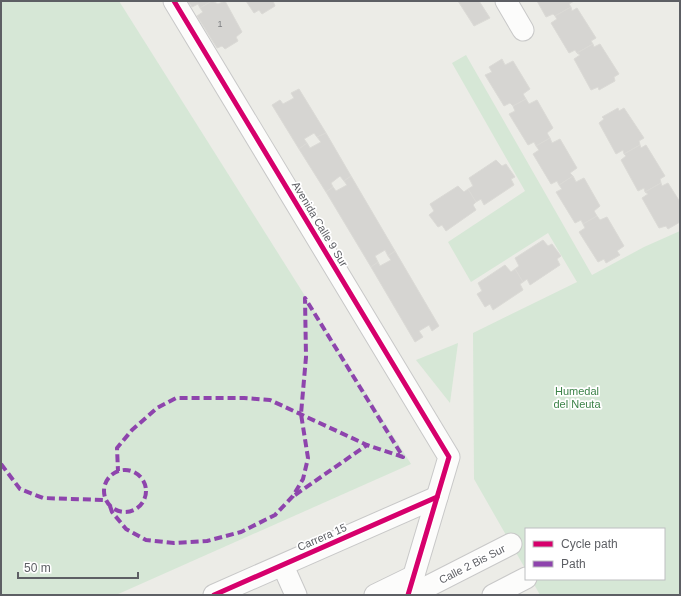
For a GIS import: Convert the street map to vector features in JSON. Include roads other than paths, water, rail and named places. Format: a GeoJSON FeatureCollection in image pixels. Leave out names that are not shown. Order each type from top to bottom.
{"type":"FeatureCollection","features":[{"type":"Feature","properties":{"kind":"street","name":"Avenida Calle 9 Sur"},"geometry":{"type":"LineString","coordinates":[[174,1],[449,457],[437,497]]}},
{"type":"Feature","properties":{"kind":"street"},"geometry":{"type":"LineString","coordinates":[[506,1],[523,30]]}},
{"type":"Feature","properties":{"kind":"street"},"geometry":{"type":"LineString","coordinates":[[411,589],[437,497]]}},
{"type":"Feature","properties":{"kind":"street","name":"Carrera 15"},"geometry":{"type":"LineString","coordinates":[[214,595],[283,566],[437,497]]}},
{"type":"Feature","properties":{"kind":"street","name":"Calle 2 Bis Sur"},"geometry":{"type":"LineString","coordinates":[[375,595],[411,589],[511,544]]}},
{"type":"Feature","properties":{"kind":"street"},"geometry":{"type":"LineString","coordinates":[[283,566],[296,595]]}},
{"type":"Feature","properties":{"kind":"street"},"geometry":{"type":"LineString","coordinates":[[493,595],[525,579]]}},
{"type":"Feature","properties":{"kind":"park label","name":"Humedal del Neuta"},"geometry":{"type":"Point","coordinates":[577,397]}}]}
